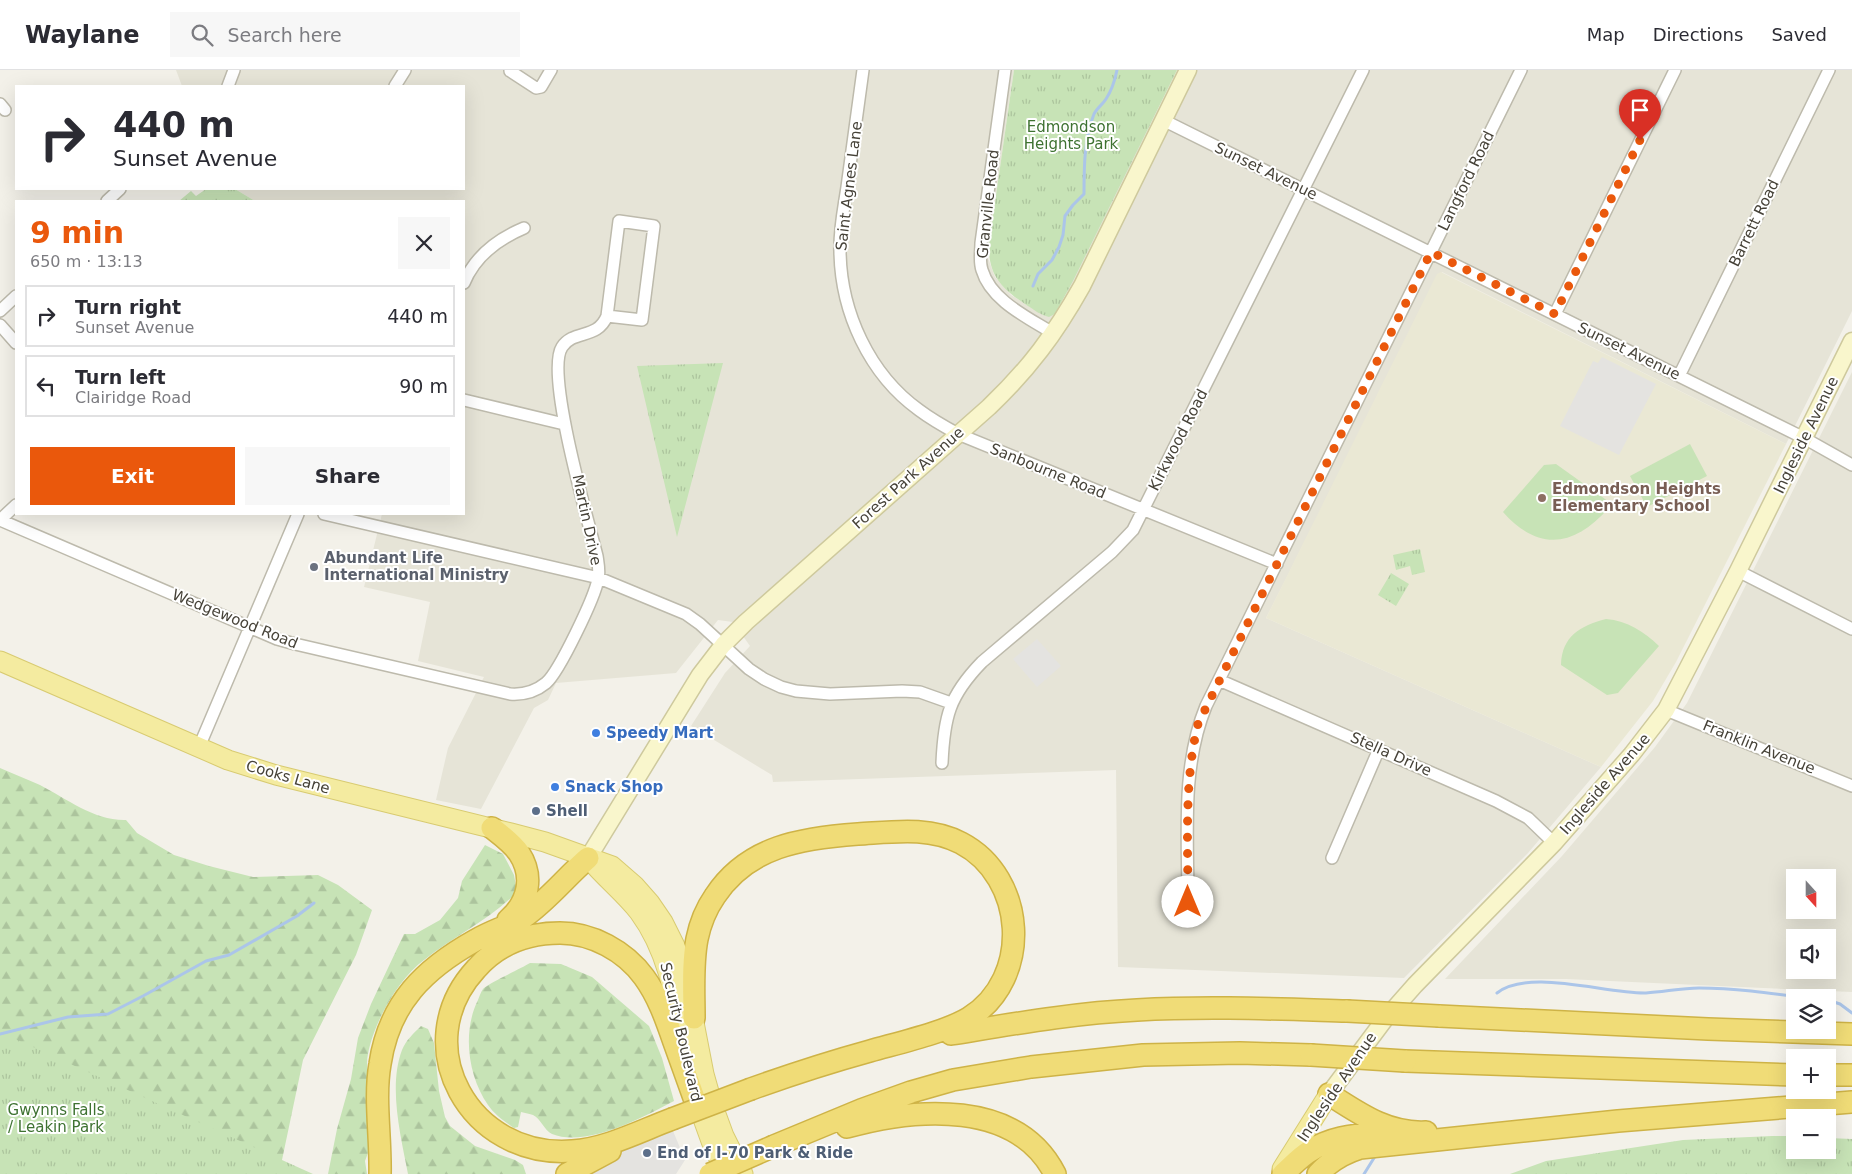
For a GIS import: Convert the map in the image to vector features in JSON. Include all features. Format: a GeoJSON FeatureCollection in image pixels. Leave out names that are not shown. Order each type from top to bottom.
{"type":"FeatureCollection","features":[{"type":"Feature","properties":{"kind":"highway"},"geometry":{"type":"LineString","coordinates":[[492,828],[518,852],[528,875],[525,900],[517,912],[495,930]]}},
{"type":"Feature","properties":{"kind":"highway"},"geometry":{"type":"LineString","coordinates":[[694,1018],[694,954],[701,922],[719,890],[740,867],[768,851],[785,844],[832,836],[890,832],[931,833],[946,836],[968,847],[986,862],[1007,897],[1012,912],[1014,929],[1007,971],[998,988],[984,1005],[969,1018],[943,1029],[829,1062],[592,1148],[571,1151],[535,1148],[516,1144],[499,1135],[483,1123],[469,1107],[459,1091],[448,1057],[448,1021],[460,990],[485,959],[515,941],[540,934],[569,933],[605,944],[633,964],[653,991],[664,1015],[698,1109]]}},
{"type":"Feature","properties":{"kind":"highway"},"geometry":{"type":"LineString","coordinates":[[380,1174],[379,1066],[383,1047],[396,1013],[417,982],[430,970],[476,940],[522,918],[539,906],[588,858]]}},
{"type":"Feature","properties":{"kind":"highway"},"geometry":{"type":"LineString","coordinates":[[893,1044],[1023,1022],[1135,1010],[1187,1007],[1347,1011],[1708,1029],[1852,1034]]}},
{"type":"Feature","properties":{"kind":"highway"},"geometry":{"type":"LineString","coordinates":[[710,1174],[861,1110],[911,1092],[963,1078],[1049,1064],[1143,1055],[1240,1053],[1311,1055],[1405,1061],[1786,1075]]}},
{"type":"Feature","properties":{"kind":"highway"},"geometry":{"type":"LineString","coordinates":[[1836,1075],[1852,1075]]}},
{"type":"Feature","properties":{"kind":"highway"},"geometry":{"type":"LineString","coordinates":[[1330,1094],[1374,1122],[1413,1132]]}},
{"type":"Feature","properties":{"kind":"highway"},"geometry":{"type":"LineString","coordinates":[[1318,1174],[1340,1156],[1360,1148],[1618,1121],[1852,1102]]}},
{"type":"Feature","properties":{"kind":"highway"},"geometry":{"type":"LineString","coordinates":[[774,1146],[862,1123],[892,1118],[919,1115],[972,1116],[1010,1128],[1027,1140],[1040,1153],[1055,1174]]}},
{"type":"Feature","properties":{"kind":"highway"},"geometry":{"type":"LineString","coordinates":[[567,1174],[672,1119]]}},
{"type":"Feature","properties":{"kind":"highway"},"geometry":{"type":"LineString","coordinates":[[1283,1174],[1309,1151],[1332,1140],[1348,1136],[1618,1121]]}},
{"type":"Feature","properties":{"kind":"main road","name":"Cooks Lane"},"geometry":{"type":"LineString","coordinates":[[0,661],[228,760],[276,775],[545,842],[588,858]]}},
{"type":"Feature","properties":{"kind":"main road","name":"Security Boulevard"},"geometry":{"type":"LineString","coordinates":[[588,858],[612,866],[635,886],[663,922],[675,946],[694,1018],[704,1074],[713,1106],[724,1136],[743,1174]]}},
{"type":"Feature","properties":{"kind":"main road","name":"Security Boulevard"},"geometry":{"type":"LineString","coordinates":[[588,858],[638,912],[651,930],[662,953],[671,978],[690,1078],[698,1109],[726,1174]]}},
{"type":"Feature","properties":{"kind":"main road","name":"Ingleside Avenue"},"geometry":{"type":"LineString","coordinates":[[1279,1174],[1330,1094]]}},
{"type":"Feature","properties":{"kind":"street"},"geometry":{"type":"LineString","coordinates":[[229,85],[234,70]]}},
{"type":"Feature","properties":{"kind":"street"},"geometry":{"type":"LineString","coordinates":[[396,85],[405,70]]}},
{"type":"Feature","properties":{"kind":"street"},"geometry":{"type":"LineString","coordinates":[[511,70],[510,72],[536,88],[541,87],[551,70]]}},
{"type":"Feature","properties":{"kind":"street","name":"Saint Agnes Lane"},"geometry":{"type":"LineString","coordinates":[[846,301],[840,250],[863,70]]}},
{"type":"Feature","properties":{"kind":"street","name":"Granville Road"},"geometry":{"type":"LineString","coordinates":[[1005,70],[981,243],[980,258],[982,270],[993,290],[1005,301],[1054,334]]}},
{"type":"Feature","properties":{"kind":"street","name":"Forest Park Avenue"},"geometry":{"type":"LineString","coordinates":[[588,858],[700,675],[723,645],[746,622],[1014,384],[1054,334],[1082,286],[1188,70]]}},
{"type":"Feature","properties":{"kind":"street","name":"Kirkwood Road"},"geometry":{"type":"LineString","coordinates":[[942,763],[943,739],[951,703],[960,687],[982,662],[1124,541],[1133,530],[1362,70]]}},
{"type":"Feature","properties":{"kind":"street","name":"Langford Road"},"geometry":{"type":"LineString","coordinates":[[1188,902],[1188,809],[1191,760],[1198,724],[1522,70]]}},
{"type":"Feature","properties":{"kind":"street"},"geometry":{"type":"LineString","coordinates":[[1555,314],[1675,70]]}},
{"type":"Feature","properties":{"kind":"street","name":"Barrett Road"},"geometry":{"type":"LineString","coordinates":[[1679,376],[1829,70]]}},
{"type":"Feature","properties":{"kind":"street","name":"Sunset Avenue"},"geometry":{"type":"LineString","coordinates":[[1163,120],[1804,438],[1852,465]]}},
{"type":"Feature","properties":{"kind":"street"},"geometry":{"type":"LineString","coordinates":[[108,200],[119,190]]}},
{"type":"Feature","properties":{"kind":"street"},"geometry":{"type":"LineString","coordinates":[[619,221],[654,226],[642,320],[608,316],[619,221]]}},
{"type":"Feature","properties":{"kind":"street"},"geometry":{"type":"LineString","coordinates":[[465,281],[471,269],[491,246],[524,228]]}},
{"type":"Feature","properties":{"kind":"street"},"geometry":{"type":"LineString","coordinates":[[0,310],[15,297]]}},
{"type":"Feature","properties":{"kind":"street","name":"Sanbourne Road"},"geometry":{"type":"LineString","coordinates":[[846,301],[855,327],[866,349],[887,380],[919,410],[958,434],[1277,564]]}},
{"type":"Feature","properties":{"kind":"street","name":"Martin Drive"},"geometry":{"type":"LineString","coordinates":[[558,667],[594,594],[599,578],[597,556],[564,424],[557,367],[562,347],[569,340],[601,328],[608,316]]}},
{"type":"Feature","properties":{"kind":"street"},"geometry":{"type":"LineString","coordinates":[[0,324],[15,342]]}},
{"type":"Feature","properties":{"kind":"street","name":"Ingleside Avenue"},"geometry":{"type":"LineString","coordinates":[[1330,1094],[1385,1019],[1414,985],[1554,843],[1632,754],[1666,710],[1738,571],[1852,341]]}},
{"type":"Feature","properties":{"kind":"street"},"geometry":{"type":"LineString","coordinates":[[465,400],[564,424]]}},
{"type":"Feature","properties":{"kind":"street"},"geometry":{"type":"LineString","coordinates":[[0,520],[15,507]]}},
{"type":"Feature","properties":{"kind":"street"},"geometry":{"type":"LineString","coordinates":[[199,747],[298,515]]}},
{"type":"Feature","properties":{"kind":"street"},"geometry":{"type":"LineString","coordinates":[[328,515],[599,578],[686,614],[764,680],[796,691],[830,694],[920,692],[951,703]]}},
{"type":"Feature","properties":{"kind":"street","name":"Wedgewood Road"},"geometry":{"type":"LineString","coordinates":[[0,520],[250,627],[295,644],[521,695],[538,688],[553,676],[558,667]]}},
{"type":"Feature","properties":{"kind":"street"},"geometry":{"type":"LineString","coordinates":[[1738,571],[1852,629]]}},
{"type":"Feature","properties":{"kind":"street","name":"Stella Drive"},"geometry":{"type":"LineString","coordinates":[[1219,680],[1518,811],[1554,843]]}},
{"type":"Feature","properties":{"kind":"street","name":"Franklin Avenue"},"geometry":{"type":"LineString","coordinates":[[1666,710],[1852,786]]}},
{"type":"Feature","properties":{"kind":"street"},"geometry":{"type":"LineString","coordinates":[[1332,858],[1379,749]]}},
{"type":"Feature","properties":{"kind":"shaded area"},"geometry":{"type":"Polygon","coordinates":[[[176,70],[1014,70],[988,258],[995,277],[1011,295],[1045,316],[1055,314],[1058,310],[1177,70],[1852,70],[1852,311],[1786,444],[1442,272],[1266,618],[1601,767],[1528,853],[1404,978],[1118,967],[1116,770],[773,782],[772,775],[691,726],[725,673],[750,646],[733,622],[718,620],[676,673],[556,683],[548,700],[534,708],[481,809],[436,800],[448,748],[484,677],[418,661],[430,602],[364,587],[382,515],[465,515],[465,200],[253,200],[237,190],[465,190],[465,85],[182,85],[176,70]]]}},
{"type":"Feature","properties":{"kind":"shaded area","name":"Edmondson Heights Elementary School"},"geometry":{"type":"Polygon","coordinates":[[[1441,272],[1786,444],[1676,662],[1653,701],[1601,767],[1266,618],[1437,274],[1441,272]]]}},
{"type":"Feature","properties":{"kind":"shaded area"},"geometry":{"type":"Polygon","coordinates":[[[1602,357],[1656,384],[1619,455],[1560,426],[1593,361],[1598,363],[1602,357]]]}},
{"type":"Feature","properties":{"kind":"shaded area"},"geometry":{"type":"Polygon","coordinates":[[[1852,372],[1852,992],[1836,991],[1836,989],[1786,989],[1566,979],[1445,979],[1562,856],[1655,747],[1687,703],[1852,372]]]}},
{"type":"Feature","properties":{"kind":"shaded area"},"geometry":{"type":"Polygon","coordinates":[[[1037,639],[1061,666],[1037,687],[1013,659],[1037,639]]]}},
{"type":"Feature","properties":{"kind":"shaded area","name":"End of I-70 Park & Ride"},"geometry":{"type":"Polygon","coordinates":[[[671,1126],[685,1160],[676,1174],[570,1174],[671,1126]]]}},
{"type":"Feature","properties":{"kind":"green space","name":"Edmondson Heights Park"},"geometry":{"type":"Polygon","coordinates":[[[1014,70],[1177,70],[1073,281],[1055,314],[1049,317],[1025,304],[1003,286],[994,272],[989,255],[1014,70]]]}},
{"type":"Feature","properties":{"kind":"green space"},"geometry":{"type":"Polygon","coordinates":[[[205,190],[237,190],[253,200],[180,200],[191,191],[196,196],[205,190]]]}},
{"type":"Feature","properties":{"kind":"green space"},"geometry":{"type":"Polygon","coordinates":[[[723,363],[677,537],[637,366],[723,363]]]}},
{"type":"Feature","properties":{"kind":"green space"},"geometry":{"type":"Polygon","coordinates":[[[1690,444],[1707,476],[1647,507],[1630,476],[1690,444]]]}},
{"type":"Feature","properties":{"kind":"green space"},"geometry":{"type":"Polygon","coordinates":[[[1556,464],[1612,504],[1586,529],[1573,536],[1545,539],[1531,535],[1517,526],[1503,512],[1544,465],[1556,464]]]}},
{"type":"Feature","properties":{"kind":"green space"},"geometry":{"type":"Polygon","coordinates":[[[1420,549],[1425,572],[1412,575],[1410,566],[1396,570],[1393,555],[1420,549]]]}},
{"type":"Feature","properties":{"kind":"green space"},"geometry":{"type":"Polygon","coordinates":[[[1391,573],[1409,584],[1396,606],[1378,595],[1391,573]]]}},
{"type":"Feature","properties":{"kind":"green space"},"geometry":{"type":"Polygon","coordinates":[[[1606,619],[1621,622],[1635,628],[1659,646],[1618,693],[1607,695],[1561,665],[1565,647],[1574,634],[1588,625],[1606,619]]]}},
{"type":"Feature","properties":{"kind":"green space"},"geometry":{"type":"Polygon","coordinates":[[[0,768],[40,785],[92,813],[103,817],[126,820],[137,833],[174,855],[253,877],[318,875],[338,885],[372,910],[356,955],[303,1060],[282,1160],[276,1174],[0,1174],[0,768]]]}},
{"type":"Feature","properties":{"kind":"green space"},"geometry":{"type":"Polygon","coordinates":[[[485,845],[503,854],[514,875],[517,892],[495,911],[414,968],[396,990],[376,1028],[367,1057],[369,1150],[365,1161],[367,1174],[328,1174],[337,1129],[351,1079],[358,1038],[371,1004],[404,934],[415,934],[440,920],[458,898],[462,881],[485,845]]]}},
{"type":"Feature","properties":{"kind":"green space"},"geometry":{"type":"Polygon","coordinates":[[[530,963],[561,964],[592,977],[649,1026],[662,1058],[674,1101],[614,1129],[581,1137],[566,1137],[552,1134],[536,1117],[530,1114],[521,1112],[518,1127],[514,1128],[496,1115],[488,1105],[476,1081],[470,1054],[470,1026],[483,989],[530,963]]]}},
{"type":"Feature","properties":{"kind":"green space"},"geometry":{"type":"Polygon","coordinates":[[[421,1026],[428,1029],[434,1043],[439,1091],[445,1117],[450,1126],[475,1146],[515,1160],[523,1165],[526,1174],[408,1174],[399,1128],[396,1080],[402,1050],[408,1040],[421,1026]]]}},
{"type":"Feature","properties":{"kind":"green space","name":"Gwynns Falls / Leakin Park"},"geometry":{"type":"Polygon","coordinates":[[[0,1032],[282,1160],[313,1174],[0,1174],[0,1032]]]}},
{"type":"Feature","properties":{"kind":"green space"},"geometry":{"type":"Polygon","coordinates":[[[1786,1136],[1786,1159],[1836,1159],[1836,1138],[1852,1139],[1852,1174],[1510,1174],[1546,1161],[1683,1140],[1786,1136]]]}},
{"type":"Feature","properties":{"kind":"waterway"},"geometry":{"type":"LineString","coordinates":[[1033,286],[1038,274],[1052,260],[1059,247],[1063,235],[1065,216],[1084,194],[1085,154],[1088,133],[1095,112],[1110,92],[1117,70]]}},
{"type":"Feature","properties":{"kind":"waterway"},"geometry":{"type":"LineString","coordinates":[[0,1034],[68,1017],[108,1014],[206,961],[229,955],[297,916],[314,903]]}},
{"type":"Feature","properties":{"kind":"waterway"},"geometry":{"type":"LineString","coordinates":[[1497,993],[1511,986],[1548,982],[1646,993],[1712,988],[1786,995]]}},
{"type":"Feature","properties":{"kind":"waterway"},"geometry":{"type":"LineString","coordinates":[[1836,1003],[1852,1013]]}},
{"type":"Feature","properties":{"kind":"waterway"},"geometry":{"type":"LineString","coordinates":[[1364,1174],[1374,1158]]}},
{"type":"Feature","properties":{"kind":"place","name":"Edmondson Heights Elementary School"},"geometry":{"type":"Point","coordinates":[1542,498]}},
{"type":"Feature","properties":{"kind":"place","name":"Abundant Life International Ministry"},"geometry":{"type":"Point","coordinates":[314,567]}},
{"type":"Feature","properties":{"kind":"place","name":"Speedy Mart"},"geometry":{"type":"Point","coordinates":[596,733]}},
{"type":"Feature","properties":{"kind":"place","name":"Snack Shop"},"geometry":{"type":"Point","coordinates":[555,787]}},
{"type":"Feature","properties":{"kind":"place","name":"Shell"},"geometry":{"type":"Point","coordinates":[536,811]}},
{"type":"Feature","properties":{"kind":"place","name":"End of I-70 Park & Ride"},"geometry":{"type":"Point","coordinates":[647,1153]}},
{"type":"Feature","properties":{"kind":"route"},"geometry":{"type":"LineString","coordinates":[[1188,902],[1188,809],[1191,760],[1198,724],[1431,252],[1555,314],[1640,140]]}}]}
